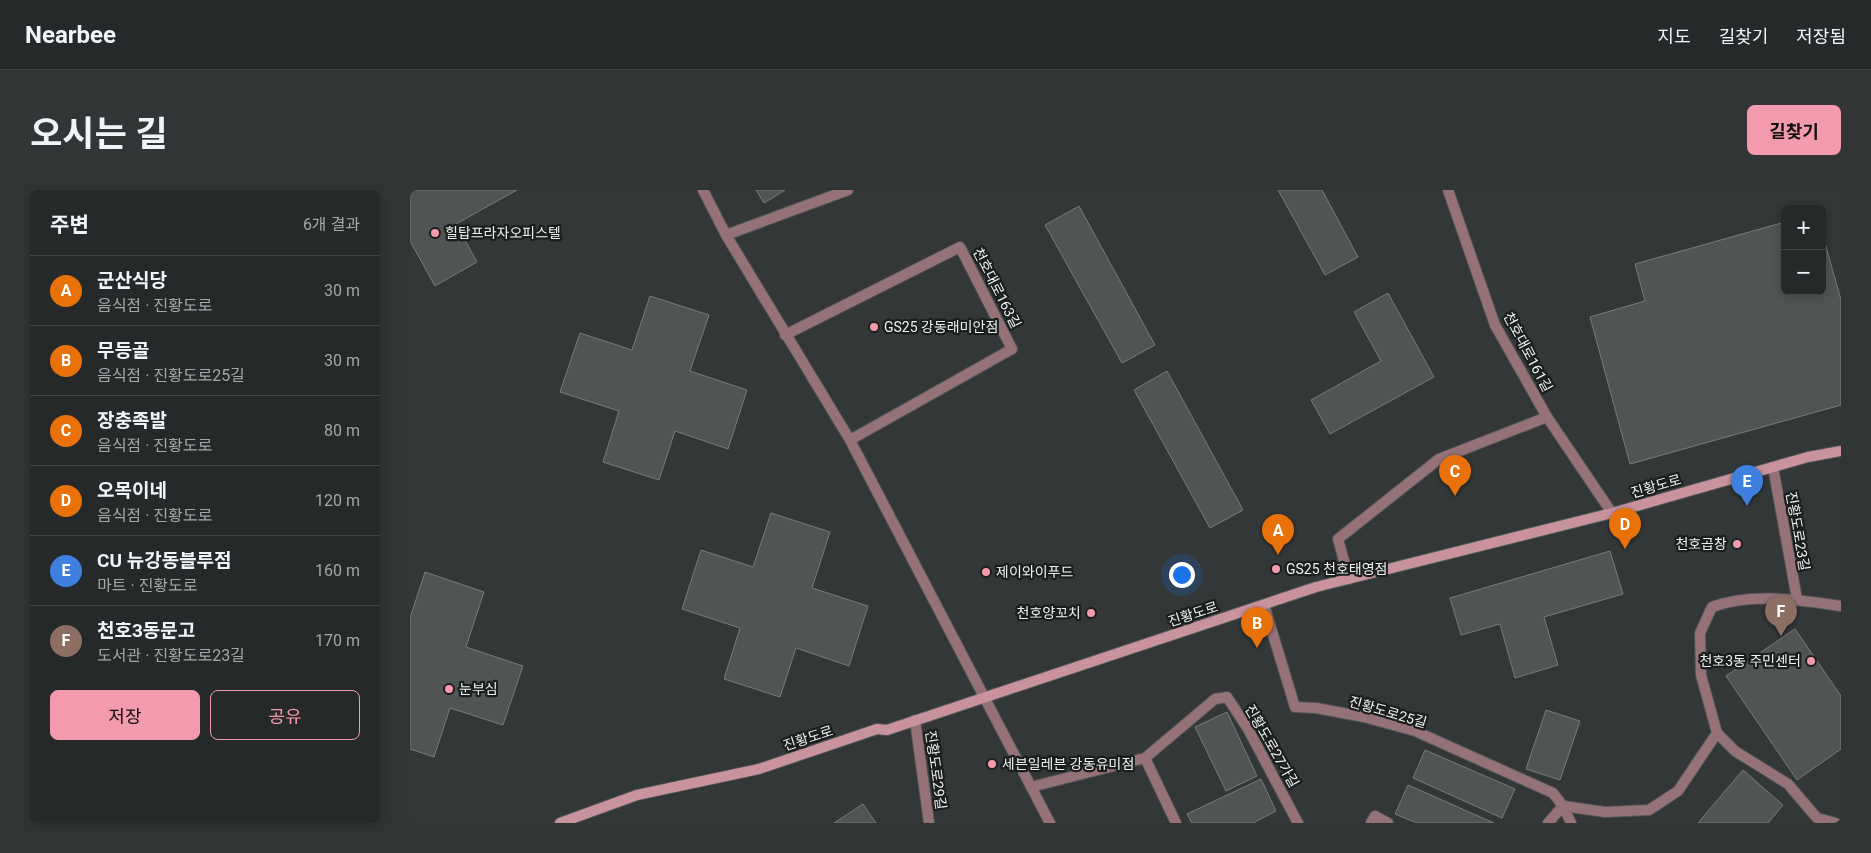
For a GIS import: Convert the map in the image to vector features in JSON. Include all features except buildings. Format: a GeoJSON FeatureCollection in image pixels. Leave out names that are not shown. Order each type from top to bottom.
{"type":"FeatureCollection","features":[{"type":"Feature","properties":{"kind":"street"},"geometry":{"type":"LineString","coordinates":[[703,190],[726,235],[850,440],[1050,823]]}},
{"type":"Feature","properties":{"kind":"street"},"geometry":{"type":"LineString","coordinates":[[726,235],[848,190]]}},
{"type":"Feature","properties":{"kind":"street","name":"천호대로161길"},"geometry":{"type":"LineString","coordinates":[[1448,190],[1495,325],[1547,417],[1612,513]]}},
{"type":"Feature","properties":{"kind":"street","name":"천호대로163길"},"geometry":{"type":"LineString","coordinates":[[785,335],[960,247],[1012,349],[850,440]]}},
{"type":"Feature","properties":{"kind":"street"},"geometry":{"type":"LineString","coordinates":[[1349,579],[1338,539],[1438,459],[1547,417]]}},
{"type":"Feature","properties":{"kind":"street","name":"진황도로"},"geometry":{"type":"LineString","coordinates":[[560,823],[636,796],[759,769],[877,729],[888,730],[1264,605],[1349,579],[1612,513],[1773,467],[1841,451]]}},
{"type":"Feature","properties":{"kind":"street","name":"진황도로23길"},"geometry":{"type":"LineString","coordinates":[[1773,467],[1797,599]]}},
{"type":"Feature","properties":{"kind":"street"},"geometry":{"type":"LineString","coordinates":[[1836,823],[1817,818],[1788,784],[1735,751],[1717,733],[1701,674],[1700,633],[1712,607],[1729,601],[1797,599],[1841,606]]}},
{"type":"Feature","properties":{"kind":"street","name":"진황도로25길"},"geometry":{"type":"LineString","coordinates":[[1264,605],[1295,706],[1364,717],[1415,731],[1553,793],[1563,806],[1571,823]]}},
{"type":"Feature","properties":{"kind":"street","name":"진황도로27가길"},"geometry":{"type":"LineString","coordinates":[[1031,787],[1145,758],[1215,699],[1227,697],[1248,729],[1298,823]]}},
{"type":"Feature","properties":{"kind":"street","name":"진황도로29길"},"geometry":{"type":"LineString","coordinates":[[915,720],[929,823]]}},
{"type":"Feature","properties":{"kind":"street"},"geometry":{"type":"LineString","coordinates":[[1548,823],[1563,806],[1605,812],[1649,810],[1678,791],[1717,733]]}},
{"type":"Feature","properties":{"kind":"street"},"geometry":{"type":"LineString","coordinates":[[1145,758],[1176,823]]}},
{"type":"Feature","properties":{"kind":"street"},"geometry":{"type":"LineString","coordinates":[[1373,820],[1388,823]]}},
{"type":"Feature","properties":{"kind":"place","name":"힐탑프라자오피스텔"},"geometry":{"type":"Point","coordinates":[435,233]}},
{"type":"Feature","properties":{"kind":"place","name":"GS25 강동래미안점"},"geometry":{"type":"Point","coordinates":[874,327]}},
{"type":"Feature","properties":{"kind":"place","name":"장충족발"},"geometry":{"type":"Point","coordinates":[1455,496]}},
{"type":"Feature","properties":{"kind":"place","name":"CU 뉴강동블루점"},"geometry":{"type":"Point","coordinates":[1747,506]}},
{"type":"Feature","properties":{"kind":"place","name":"천호곱창"},"geometry":{"type":"Point","coordinates":[1737,544]}},
{"type":"Feature","properties":{"kind":"place","name":"오목이네"},"geometry":{"type":"Point","coordinates":[1625,549]}},
{"type":"Feature","properties":{"kind":"place","name":"군산식당"},"geometry":{"type":"Point","coordinates":[1278,555]}},
{"type":"Feature","properties":{"kind":"place","name":"GS25 천호태영점"},"geometry":{"type":"Point","coordinates":[1276,569]}},
{"type":"Feature","properties":{"kind":"place","name":"제이와이푸드"},"geometry":{"type":"Point","coordinates":[986,572]}},
{"type":"Feature","properties":{"kind":"place","name":"천호양꼬치"},"geometry":{"type":"Point","coordinates":[1091,613]}},
{"type":"Feature","properties":{"kind":"place","name":"천호3동문고"},"geometry":{"type":"Point","coordinates":[1781,636]}},
{"type":"Feature","properties":{"kind":"place","name":"무등골"},"geometry":{"type":"Point","coordinates":[1257,648]}},
{"type":"Feature","properties":{"kind":"place","name":"천호3동 주민센터"},"geometry":{"type":"Point","coordinates":[1811,661]}},
{"type":"Feature","properties":{"kind":"place","name":"눈부심"},"geometry":{"type":"Point","coordinates":[449,689]}},
{"type":"Feature","properties":{"kind":"place","name":"세븐일레븐 강동유미점"},"geometry":{"type":"Point","coordinates":[992,764]}}]}
